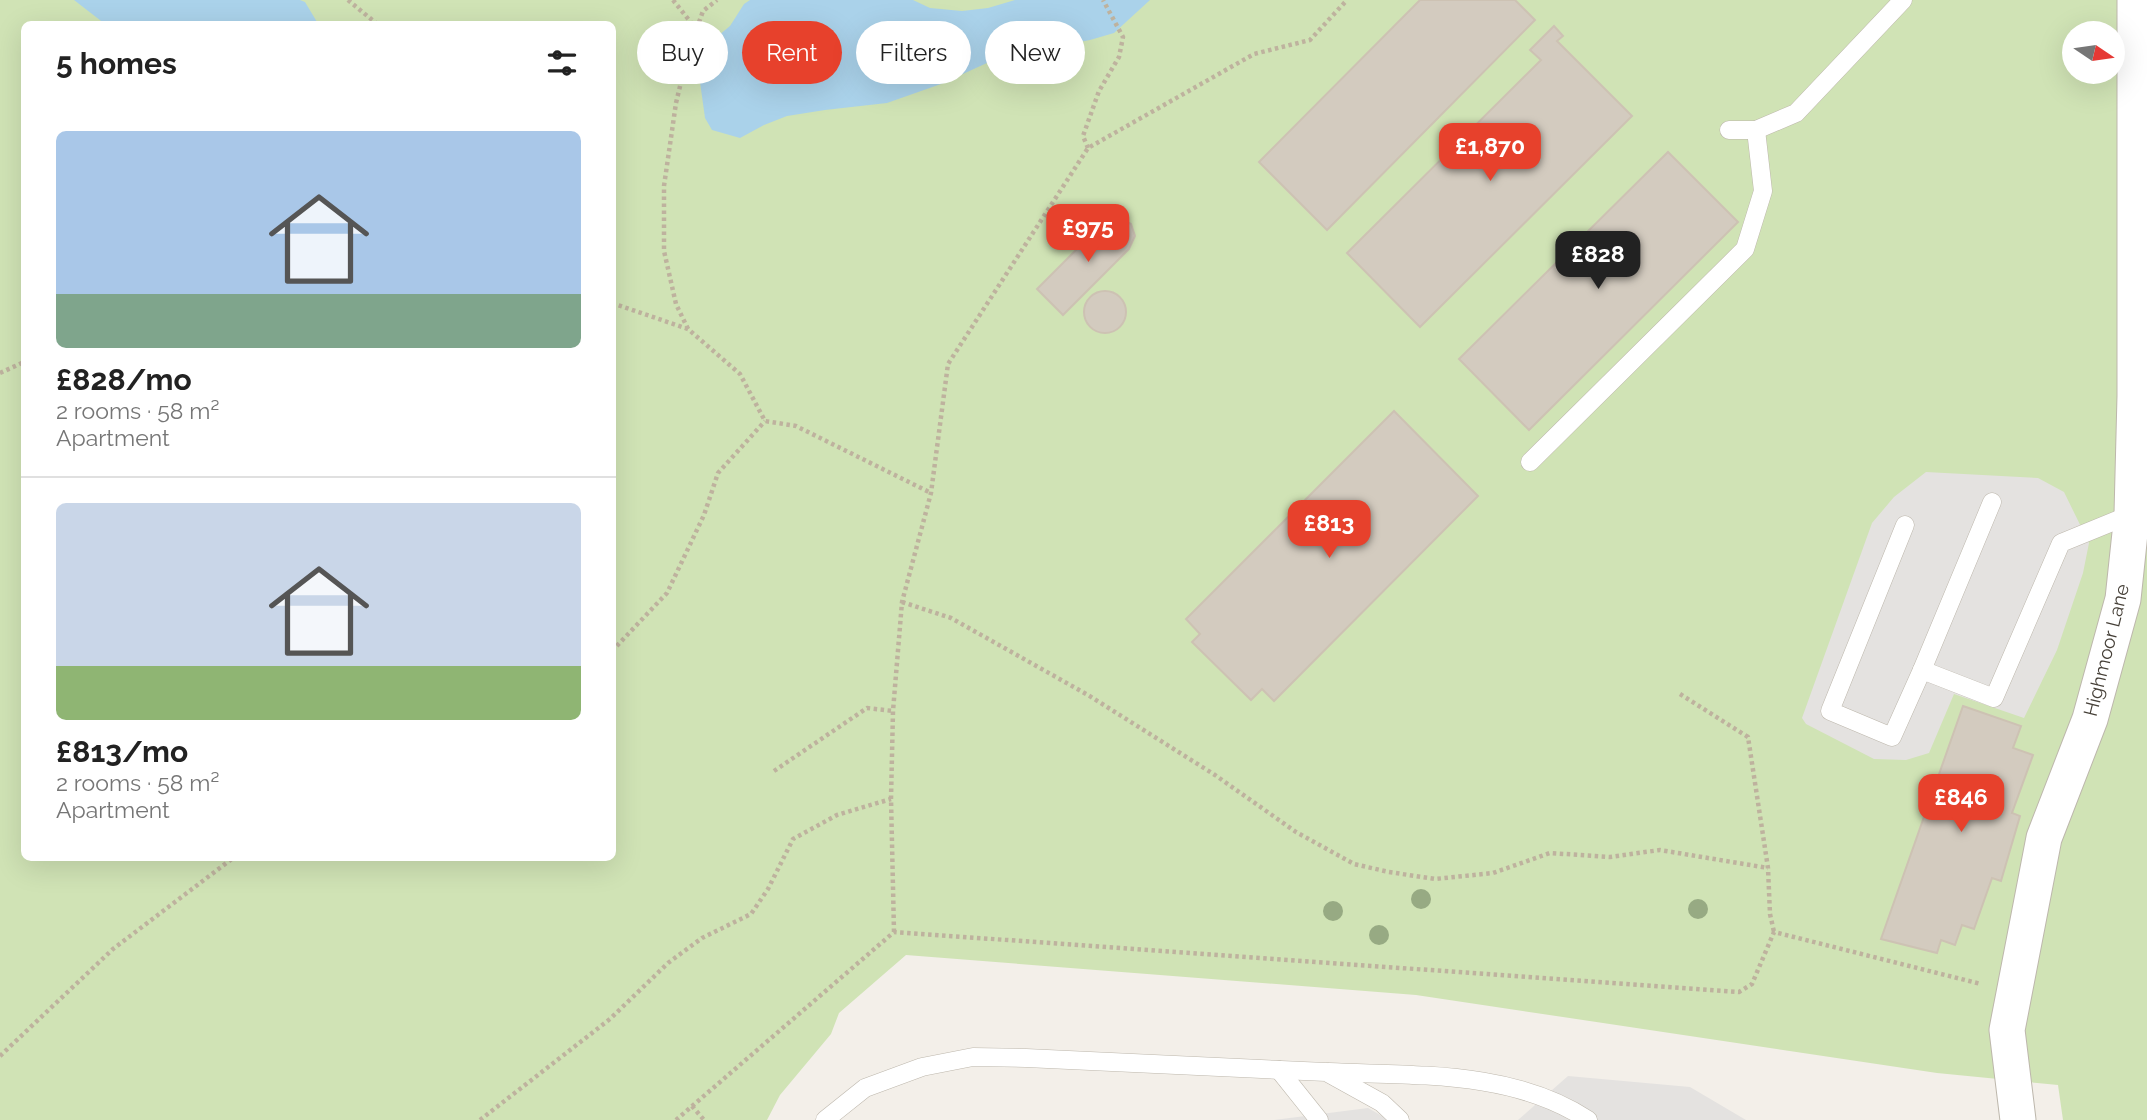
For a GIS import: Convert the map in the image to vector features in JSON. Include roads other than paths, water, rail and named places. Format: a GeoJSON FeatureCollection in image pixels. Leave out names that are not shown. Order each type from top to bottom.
{"type":"FeatureCollection","features":[{"type":"Feature","properties":{"kind":"street","name":"Highmoor Lane"},"geometry":{"type":"LineString","coordinates":[[2018,1120],[2007,1030],[2044,838],[2090,719],[2123,599],[2132,514],[2135,396],[2134,0]]}},
{"type":"Feature","properties":{"kind":"lane"},"geometry":{"type":"LineString","coordinates":[[1729,130],[1756,131],[1796,113],[1903,0]]}},
{"type":"Feature","properties":{"kind":"lane"},"geometry":{"type":"LineString","coordinates":[[1530,462],[1745,249],[1763,191],[1756,131]]}},
{"type":"Feature","properties":{"kind":"lane"},"geometry":{"type":"LineString","coordinates":[[1905,525],[1830,711],[1892,737],[1992,502]]}},
{"type":"Feature","properties":{"kind":"lane"},"geometry":{"type":"LineString","coordinates":[[1922,670],[1994,698],[2062,543],[2132,514]]}},
{"type":"Feature","properties":{"kind":"lane"},"geometry":{"type":"LineString","coordinates":[[825,1120],[865,1088],[922,1067],[973,1057],[1040,1058],[1486,1081],[1538,1094],[1588,1120]]}},
{"type":"Feature","properties":{"kind":"lane"},"geometry":{"type":"LineString","coordinates":[[1279,1070],[1319,1120]]}},
{"type":"Feature","properties":{"kind":"lane"},"geometry":{"type":"LineString","coordinates":[[1326,1072],[1382,1103],[1400,1120]]}},
{"type":"Feature","properties":{"kind":"water"},"geometry":{"type":"Polygon","coordinates":[[[74,0],[300,0],[305,2],[316,21],[101,21],[74,0]]]}},
{"type":"Feature","properties":{"kind":"water"},"geometry":{"type":"Polygon","coordinates":[[[750,0],[913,0],[930,8],[962,11],[988,8],[1015,0],[1150,0],[1114,33],[1085,41],[1085,21],[985,21],[985,64],[971,70],[971,21],[856,21],[856,84],[941,84],[887,103],[787,116],[740,138],[712,130],[705,118],[700,84],[728,84],[728,28],[744,4],[750,0]]]}}]}
